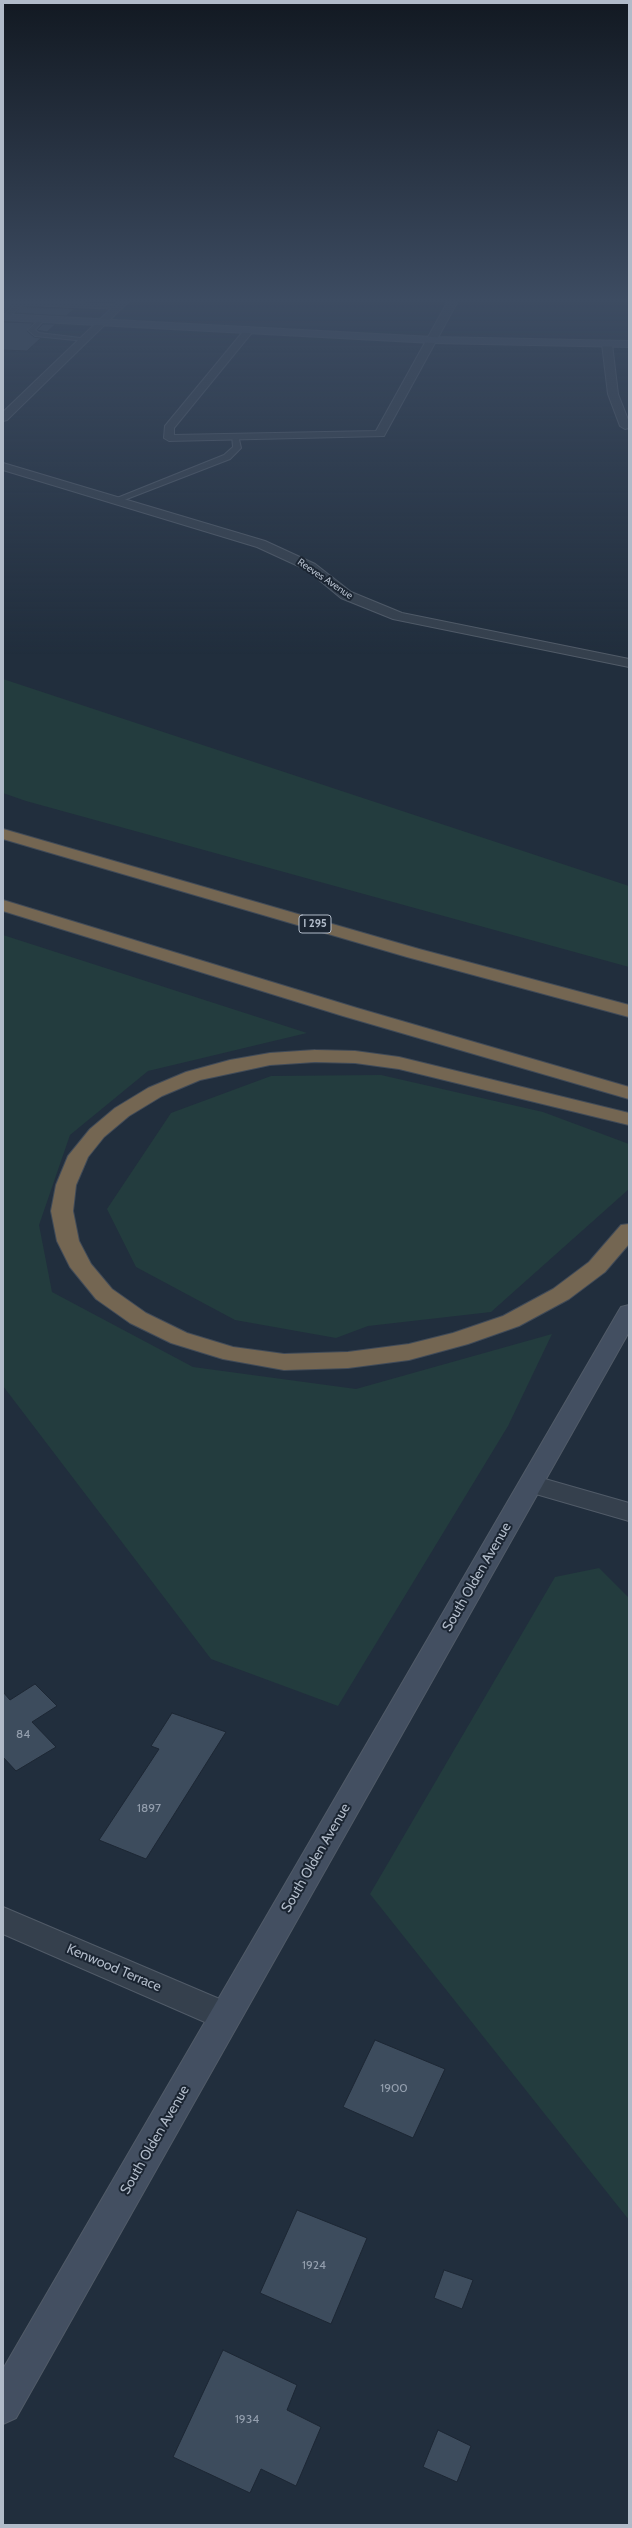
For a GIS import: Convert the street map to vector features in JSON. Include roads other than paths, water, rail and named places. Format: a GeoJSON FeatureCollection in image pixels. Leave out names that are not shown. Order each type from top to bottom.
{"type":"FeatureCollection","features":[{"type":"Feature","properties":{"kind":"highway","name":"I 295"},"geometry":{"type":"LineString","coordinates":[[3,834],[413,953],[629,1011]]}},
{"type":"Feature","properties":{"kind":"highway"},"geometry":{"type":"LineString","coordinates":[[3,905],[350,1012],[629,1093]]}},
{"type":"Feature","properties":{"kind":"highway"},"geometry":{"type":"LineString","coordinates":[[629,1119],[399,1063],[354,1057],[293,1057],[230,1066],[192,1076],[155,1092],[122,1112],[97,1133],[78,1156],[66,1185],[62,1211],[68,1241],[81,1267],[104,1294],[138,1318],[179,1338],[231,1354],[284,1362],[348,1360],[409,1352],[460,1339],[511,1321],[561,1294],[597,1267],[629,1230]]}},
{"type":"Feature","properties":{"kind":"main road","name":"South Olden Avenue"},"geometry":{"type":"LineString","coordinates":[[3,2405],[629,1312]]}},
{"type":"Feature","properties":{"kind":"street"},"geometry":{"type":"LineString","coordinates":[[176,419],[169,428],[169,438],[380,434],[388,419]]}},
{"type":"Feature","properties":{"kind":"street"},"geometry":{"type":"LineString","coordinates":[[622,419],[625,426]]}},
{"type":"Feature","properties":{"kind":"street","name":"Reeves Avenue"},"geometry":{"type":"LineString","coordinates":[[3,466],[261,544],[281,552],[311,568],[346,595],[398,616],[629,663]]}},
{"type":"Feature","properties":{"kind":"street"},"geometry":{"type":"LineString","coordinates":[[531,1484],[629,1512]]}},
{"type":"Feature","properties":{"kind":"street","name":"Kenwood Terrace"},"geometry":{"type":"LineString","coordinates":[[3,1920],[225,2016]]}},
{"type":"Feature","properties":{"kind":"lane"},"geometry":{"type":"LineString","coordinates":[[116,500],[227,456],[237,448],[235,437]]}}]}
